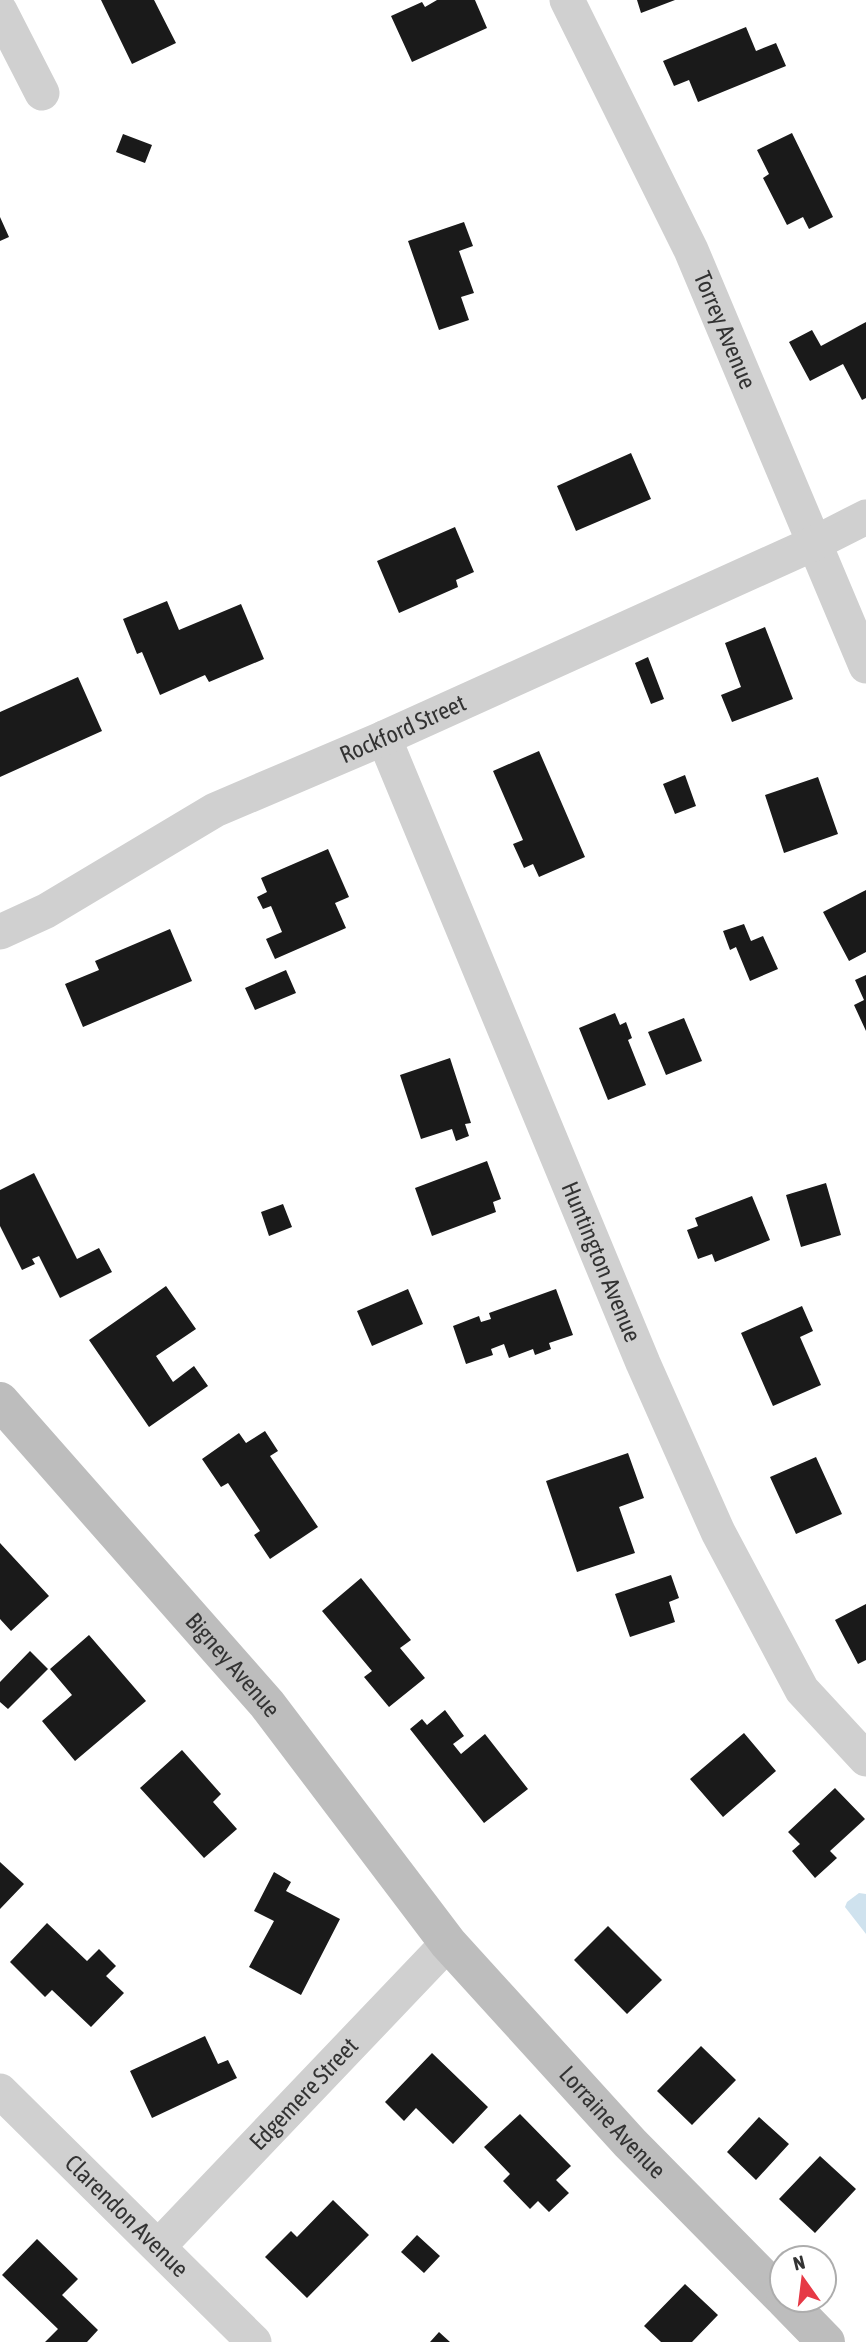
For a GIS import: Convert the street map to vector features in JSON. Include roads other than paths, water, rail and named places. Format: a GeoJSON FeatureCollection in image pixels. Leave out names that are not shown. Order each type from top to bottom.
{"type":"FeatureCollection","features":[{"type":"Feature","properties":{"kind":"street","name":"Torrey Avenue"},"geometry":{"type":"LineString","coordinates":[[566,0],[691,250],[866,666]]}},
{"type":"Feature","properties":{"kind":"street"},"geometry":{"type":"LineString","coordinates":[[0,11],[42,93]]}},
{"type":"Feature","properties":{"kind":"street","name":"Rockford Street"},"geometry":{"type":"LineString","coordinates":[[0,932],[46,911],[215,810],[384,738],[815,543],[866,517]]}},
{"type":"Feature","properties":{"kind":"street","name":"Huntington Avenue"},"geometry":{"type":"LineString","coordinates":[[384,738],[637,1350],[718,1532],[802,1690],[866,1759]]}},
{"type":"Feature","properties":{"kind":"street","name":"Bigney Avenue"},"geometry":{"type":"LineString","coordinates":[[0,1401],[267,1704],[448,1943]]}},
{"type":"Feature","properties":{"kind":"street","name":"Edgemere Street"},"geometry":{"type":"LineString","coordinates":[[159,2246],[448,1943]]}},
{"type":"Feature","properties":{"kind":"street","name":"Lorraine Avenue"},"geometry":{"type":"LineString","coordinates":[[448,1943],[630,2143],[768,2284]]}},
{"type":"Feature","properties":{"kind":"street","name":"Clarendon Avenue"},"geometry":{"type":"LineString","coordinates":[[0,2091],[254,2342]]}},
{"type":"Feature","properties":{"kind":"street","name":"Lorraine Avenue"},"geometry":{"type":"LineString","coordinates":[[798,2314],[826,2342]]}},
{"type":"Feature","properties":{"kind":"water"},"geometry":{"type":"Polygon","coordinates":[[[859,1893],[866,1894],[866,1934],[845,1907],[847,1902],[859,1893]]]}}]}
